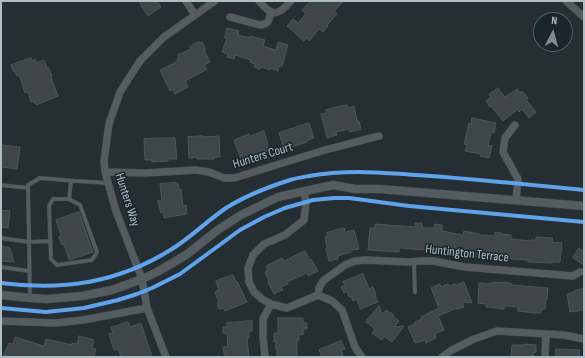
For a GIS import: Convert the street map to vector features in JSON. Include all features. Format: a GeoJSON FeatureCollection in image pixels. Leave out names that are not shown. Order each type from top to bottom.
{"type":"FeatureCollection","features":[{"type":"Feature","properties":{"kind":"street"},"geometry":{"type":"LineString","coordinates":[[186,1],[195,15]]}},
{"type":"Feature","properties":{"kind":"street","name":"Hunters Way"},"geometry":{"type":"LineString","coordinates":[[166,357],[147,308],[142,279],[116,211],[105,172],[104,161],[109,124],[120,92],[140,61],[164,37],[215,1]]}},
{"type":"Feature","properties":{"kind":"street"},"geometry":{"type":"LineString","coordinates":[[259,1],[265,8],[274,13],[280,12],[291,1]]}},
{"type":"Feature","properties":{"kind":"street"},"geometry":{"type":"LineString","coordinates":[[566,1],[584,17]]}},
{"type":"Feature","properties":{"kind":"street"},"geometry":{"type":"LineString","coordinates":[[230,17],[260,25],[265,24],[268,21],[271,12]]}},
{"type":"Feature","properties":{"kind":"street"},"geometry":{"type":"LineString","coordinates":[[515,124],[505,138],[503,152],[518,179],[516,200]]}},
{"type":"Feature","properties":{"kind":"street","name":"Hunters Court"},"geometry":{"type":"LineString","coordinates":[[105,172],[146,173],[196,170],[209,172],[224,178],[234,178],[325,150],[379,136]]}},
{"type":"Feature","properties":{"kind":"street"},"geometry":{"type":"LineString","coordinates":[[1,295],[47,299],[82,296],[112,290],[142,279],[164,268],[186,255],[219,229],[241,215],[278,197],[333,185],[355,189],[380,189],[584,206]]}},
{"type":"Feature","properties":{"kind":"street"},"geometry":{"type":"LineString","coordinates":[[304,191],[306,202],[304,220],[285,235],[264,244],[253,255],[248,268],[249,282],[254,292],[262,299],[271,304],[286,308],[318,295],[332,302],[342,310],[355,347],[362,357]]}},
{"type":"Feature","properties":{"kind":"street","name":"Huntington Terrace"},"geometry":{"type":"LineString","coordinates":[[318,295],[319,288],[323,281],[345,265],[355,261],[365,260],[408,262],[433,261],[465,267],[573,276],[580,272]]}},
{"type":"Feature","properties":{"kind":"street"},"geometry":{"type":"LineString","coordinates":[[265,357],[262,336],[263,319],[271,304]]}},
{"type":"Feature","properties":{"kind":"street"},"geometry":{"type":"LineString","coordinates":[[1,321],[55,323],[83,320],[147,308]]}},
{"type":"Feature","properties":{"kind":"street"},"geometry":{"type":"LineString","coordinates":[[442,357],[453,354],[474,339],[497,331],[564,335],[584,339]]}},
{"type":"Feature","properties":{"kind":"street"},"geometry":{"type":"LineString","coordinates":[[545,357],[546,334]]}},
{"type":"Feature","properties":{"kind":"lane"},"geometry":{"type":"LineString","coordinates":[[30,298],[28,185],[40,178],[108,183]]}},
{"type":"Feature","properties":{"kind":"lane"},"geometry":{"type":"LineString","coordinates":[[69,200],[71,181]]}},
{"type":"Feature","properties":{"kind":"lane"},"geometry":{"type":"LineString","coordinates":[[1,185],[28,188]]}},
{"type":"Feature","properties":{"kind":"lane"},"geometry":{"type":"LineString","coordinates":[[53,199],[69,200],[80,205],[98,252],[92,260],[57,265],[51,259],[49,206],[53,199]]}},
{"type":"Feature","properties":{"kind":"lane"},"geometry":{"type":"LineString","coordinates":[[1,238],[28,242],[50,241]]}},
{"type":"Feature","properties":{"kind":"lane"},"geometry":{"type":"LineString","coordinates":[[414,262],[415,292]]}},
{"type":"Feature","properties":{"kind":"lane"},"geometry":{"type":"LineString","coordinates":[[1,267],[29,271]]}},
{"type":"Feature","properties":{"kind":"building"},"geometry":{"type":"Polygon","coordinates":[[[139,1],[157,1],[161,7],[148,16],[139,1]]]}},
{"type":"Feature","properties":{"kind":"building"},"geometry":{"type":"Polygon","coordinates":[[[311,1],[344,1],[334,11],[337,14],[323,32],[319,29],[309,41],[306,38],[304,41],[287,26],[293,19],[298,23],[306,14],[302,10],[311,1]]]}},
{"type":"Feature","properties":{"kind":"building"},"geometry":{"type":"Polygon","coordinates":[[[227,28],[239,31],[238,35],[250,38],[250,36],[265,40],[263,46],[276,50],[278,42],[288,45],[282,66],[279,66],[278,71],[261,67],[260,69],[254,67],[255,64],[250,62],[251,60],[235,55],[234,59],[227,57],[228,54],[222,52],[227,38],[225,38],[227,28]]]}},
{"type":"Feature","properties":{"kind":"building"},"geometry":{"type":"Polygon","coordinates":[[[202,42],[210,62],[204,65],[207,69],[185,81],[188,87],[175,94],[173,89],[170,91],[160,70],[178,61],[178,55],[191,49],[190,47],[202,42]]]}},
{"type":"Feature","properties":{"kind":"building"},"geometry":{"type":"Polygon","coordinates":[[[31,58],[32,61],[35,59],[36,63],[44,60],[52,76],[51,77],[58,96],[36,105],[34,101],[31,102],[28,92],[25,93],[19,75],[17,76],[15,71],[13,71],[11,65],[31,58]]]}},
{"type":"Feature","properties":{"kind":"building"},"geometry":{"type":"Polygon","coordinates":[[[498,88],[505,97],[517,89],[520,93],[522,91],[528,98],[526,100],[536,112],[529,118],[522,109],[519,112],[517,110],[503,121],[486,101],[491,97],[489,95],[498,88]]]}},
{"type":"Feature","properties":{"kind":"building"},"geometry":{"type":"Polygon","coordinates":[[[347,105],[348,108],[354,106],[357,121],[359,121],[361,129],[350,132],[349,129],[336,132],[337,135],[327,138],[321,114],[327,113],[326,110],[347,105]]]}},
{"type":"Feature","properties":{"kind":"building"},"geometry":{"type":"Polygon","coordinates":[[[472,118],[496,123],[494,133],[491,132],[488,145],[492,146],[489,158],[480,156],[481,154],[465,151],[467,145],[464,144],[469,123],[471,124],[472,118]]]}},
{"type":"Feature","properties":{"kind":"building"},"geometry":{"type":"Polygon","coordinates":[[[309,123],[314,138],[306,141],[307,142],[284,149],[279,133],[309,123]]]}},
{"type":"Feature","properties":{"kind":"building"},"geometry":{"type":"Polygon","coordinates":[[[264,131],[269,150],[266,151],[267,154],[257,159],[256,156],[241,159],[234,140],[249,134],[250,136],[264,131]]]}},
{"type":"Feature","properties":{"kind":"building"},"geometry":{"type":"Polygon","coordinates":[[[219,136],[220,157],[214,157],[214,159],[197,159],[197,157],[189,158],[188,137],[219,136]]]}},
{"type":"Feature","properties":{"kind":"building"},"geometry":{"type":"Polygon","coordinates":[[[175,138],[177,159],[152,162],[152,160],[145,160],[144,139],[175,138]]]}},
{"type":"Feature","properties":{"kind":"building"},"geometry":{"type":"Polygon","coordinates":[[[1,145],[20,147],[17,169],[1,167],[1,145]]]}},
{"type":"Feature","properties":{"kind":"building"},"geometry":{"type":"Polygon","coordinates":[[[160,184],[178,184],[179,190],[181,189],[183,206],[186,205],[187,214],[164,218],[158,201],[162,200],[160,184]]]}},
{"type":"Feature","properties":{"kind":"building"},"geometry":{"type":"Polygon","coordinates":[[[1,210],[10,211],[8,228],[1,227],[1,210]]]}},
{"type":"Feature","properties":{"kind":"building"},"geometry":{"type":"Polygon","coordinates":[[[79,212],[93,252],[69,260],[64,244],[62,245],[59,237],[61,236],[56,220],[79,212]]]}},
{"type":"Feature","properties":{"kind":"building"},"geometry":{"type":"Polygon","coordinates":[[[415,223],[422,223],[422,228],[434,228],[435,224],[442,225],[442,231],[463,235],[464,231],[479,235],[495,236],[495,232],[511,235],[511,239],[531,241],[536,240],[536,237],[553,238],[552,242],[562,243],[560,262],[528,262],[528,260],[478,257],[464,253],[463,256],[455,254],[456,252],[442,248],[442,251],[399,248],[399,252],[368,250],[370,228],[375,228],[375,224],[415,227],[415,223]]]}},
{"type":"Feature","properties":{"kind":"building"},"geometry":{"type":"Polygon","coordinates":[[[344,228],[345,232],[354,230],[359,249],[351,250],[351,252],[338,256],[338,259],[329,261],[325,237],[328,236],[327,233],[344,228]]]}},
{"type":"Feature","properties":{"kind":"building"},"geometry":{"type":"Polygon","coordinates":[[[1,246],[10,248],[14,262],[1,261],[1,246]]]}},
{"type":"Feature","properties":{"kind":"building"},"geometry":{"type":"Polygon","coordinates":[[[579,248],[584,251],[584,265],[573,258],[579,248]]]}},
{"type":"Feature","properties":{"kind":"building"},"geometry":{"type":"Polygon","coordinates":[[[305,251],[318,271],[308,276],[307,273],[287,282],[288,284],[281,287],[283,290],[274,294],[265,272],[268,270],[266,266],[282,258],[284,261],[305,251]]]}},
{"type":"Feature","properties":{"kind":"building"},"geometry":{"type":"Polygon","coordinates":[[[363,274],[369,289],[373,287],[378,302],[360,309],[357,299],[353,301],[351,296],[349,297],[347,291],[344,293],[341,287],[345,285],[343,282],[363,274]]]}},
{"type":"Feature","properties":{"kind":"building"},"geometry":{"type":"Polygon","coordinates":[[[233,275],[247,302],[225,311],[223,308],[219,309],[217,303],[219,302],[215,292],[219,290],[216,281],[233,275]]]}},
{"type":"Feature","properties":{"kind":"building"},"geometry":{"type":"Polygon","coordinates":[[[464,282],[472,303],[462,302],[464,307],[457,308],[438,316],[444,330],[435,334],[436,338],[426,343],[425,340],[415,343],[408,327],[422,319],[421,317],[439,308],[431,288],[440,284],[441,287],[448,284],[449,286],[464,282]]]}},
{"type":"Feature","properties":{"kind":"building"},"geometry":{"type":"Polygon","coordinates":[[[494,282],[548,288],[545,309],[541,309],[541,313],[534,313],[518,311],[518,307],[504,306],[504,309],[486,307],[486,304],[478,303],[479,283],[489,284],[494,282]]]}},
{"type":"Feature","properties":{"kind":"building"},"geometry":{"type":"Polygon","coordinates":[[[584,289],[584,310],[570,312],[567,294],[584,289]]]}},
{"type":"Feature","properties":{"kind":"building"},"geometry":{"type":"Polygon","coordinates":[[[379,306],[382,314],[386,310],[394,315],[393,316],[399,321],[394,327],[404,326],[392,342],[384,336],[382,340],[372,333],[375,329],[366,322],[379,306]]]}},
{"type":"Feature","properties":{"kind":"building"},"geometry":{"type":"Polygon","coordinates":[[[278,318],[303,318],[303,323],[307,323],[307,329],[303,329],[303,335],[299,334],[299,340],[297,340],[297,357],[277,357],[274,333],[278,333],[278,318]]]}},
{"type":"Feature","properties":{"kind":"building"},"geometry":{"type":"Polygon","coordinates":[[[252,321],[252,331],[249,331],[249,338],[247,338],[249,357],[225,357],[223,347],[228,347],[227,333],[223,333],[223,327],[227,327],[227,323],[252,321]]]}},
{"type":"Feature","properties":{"kind":"building"},"geometry":{"type":"Polygon","coordinates":[[[128,322],[130,327],[141,323],[152,357],[121,357],[118,349],[114,350],[109,334],[113,333],[111,328],[128,322]]]}},
{"type":"Feature","properties":{"kind":"building"},"geometry":{"type":"Polygon","coordinates":[[[79,336],[94,340],[92,348],[96,349],[94,357],[3,357],[9,343],[13,344],[15,337],[44,346],[46,339],[72,345],[72,343],[77,344],[79,336]]]}},
{"type":"Feature","properties":{"kind":"building"},"geometry":{"type":"Polygon","coordinates":[[[341,341],[345,349],[341,350],[344,357],[322,357],[319,350],[341,341]]]}},
{"type":"Feature","properties":{"kind":"building"},"geometry":{"type":"Polygon","coordinates":[[[512,345],[536,345],[536,352],[533,353],[533,357],[511,357],[512,345]]]}},
{"type":"Feature","properties":{"kind":"building"},"geometry":{"type":"Polygon","coordinates":[[[556,349],[580,350],[579,357],[556,357],[556,349]]]}},
{"type":"Feature","properties":{"kind":"cycle path"},"geometry":{"type":"LineString","coordinates":[[1,283],[46,286],[68,285],[111,277],[152,261],[186,239],[226,208],[241,200],[257,192],[282,183],[309,176],[354,172],[385,173],[584,190]]}},
{"type":"Feature","properties":{"kind":"cycle path"},"geometry":{"type":"LineString","coordinates":[[1,308],[46,312],[84,308],[137,294],[180,274],[240,230],[264,217],[285,208],[313,200],[349,198],[409,206],[584,222]]}}]}
